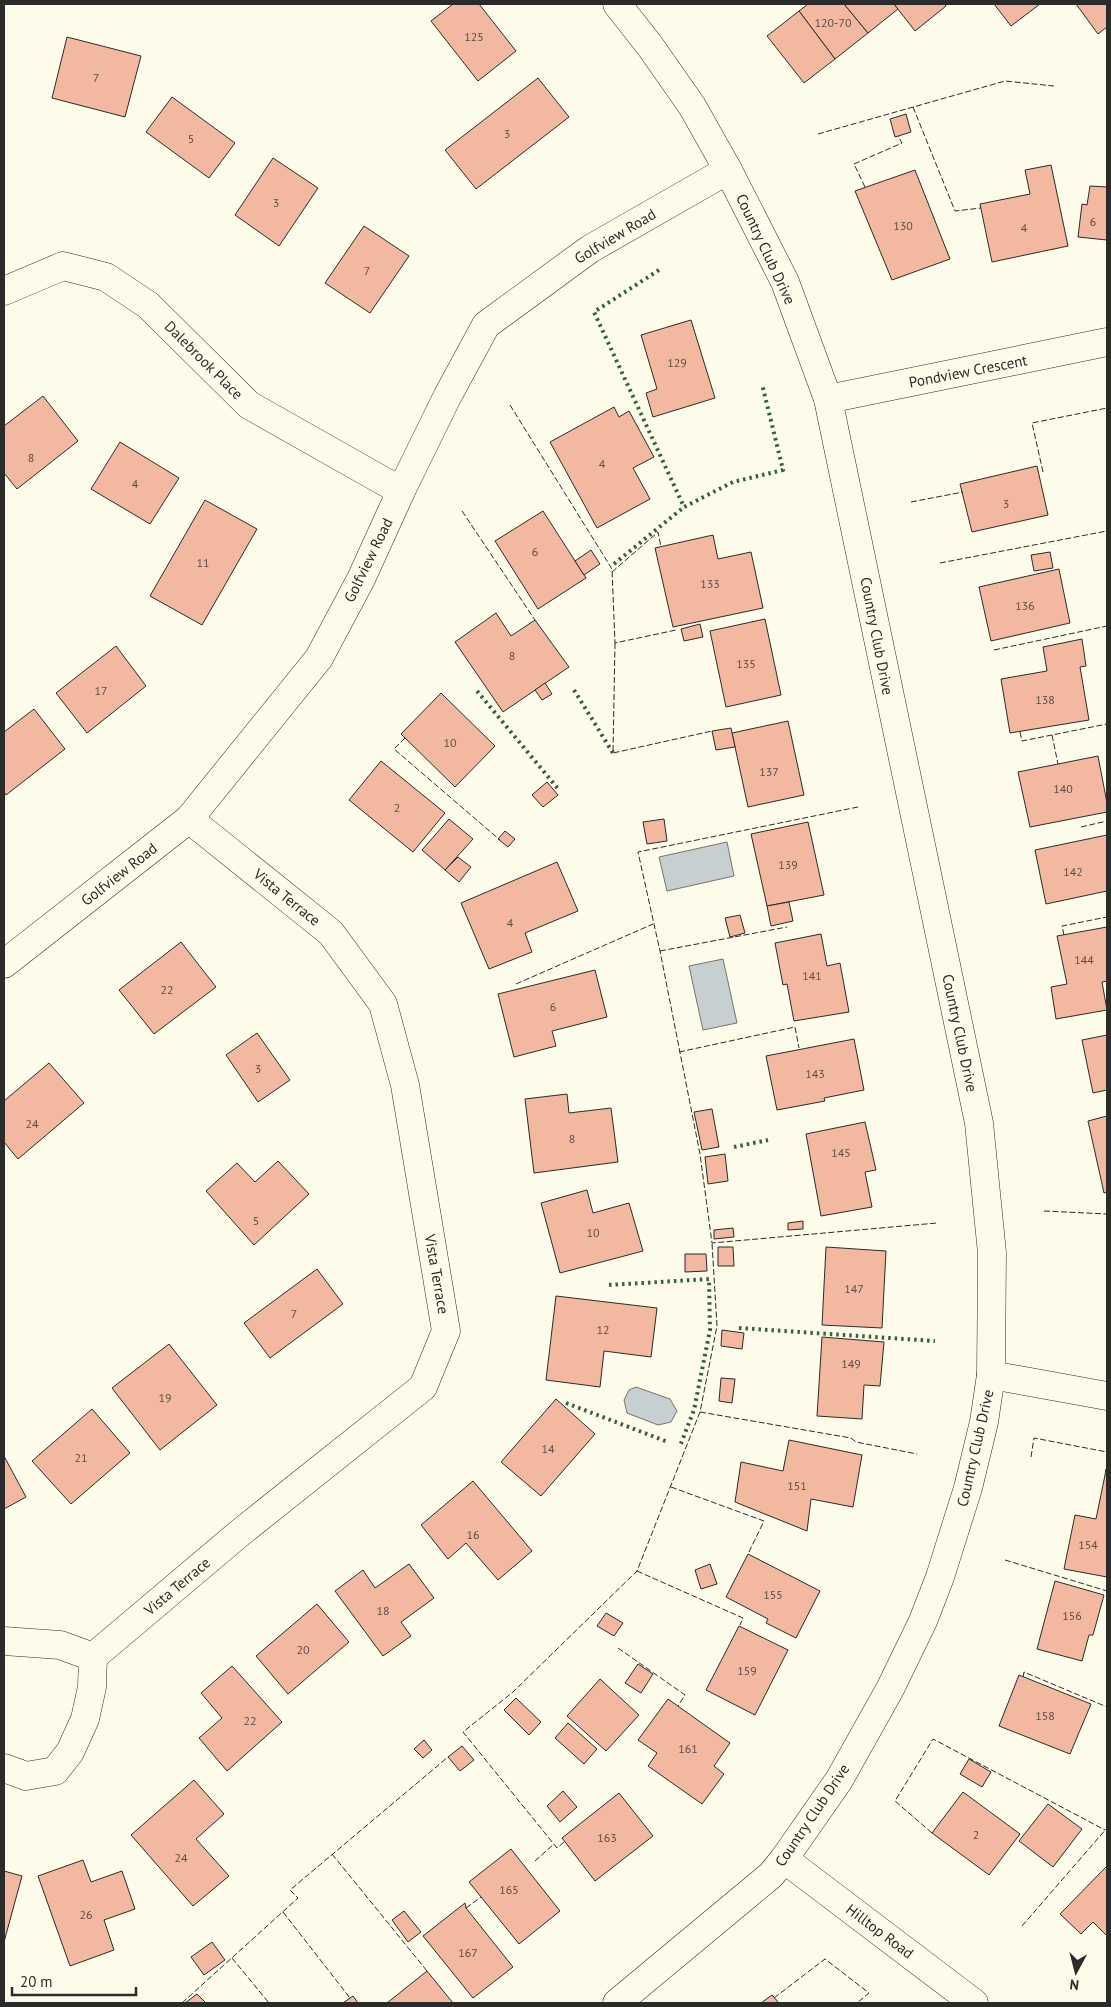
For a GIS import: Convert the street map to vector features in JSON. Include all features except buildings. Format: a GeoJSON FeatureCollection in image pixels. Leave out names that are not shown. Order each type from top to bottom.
{"type":"FeatureCollection","features":[{"type":"Feature","properties":{"kind":"street","name":"Country Club Drive"},"geometry":{"type":"LineString","coordinates":[[617,4],[650,46],[692,106],[728,170],[785,282],[828,399],[979,1123],[992,1253],[991,1375],[984,1422],[968,1488],[940,1577],[904,1663],[839,1780],[771,1875],[617,2003]]}},
{"type":"Feature","properties":{"kind":"street","name":"Golfview Road"},"geometry":{"type":"LineString","coordinates":[[4,964],[189,819],[319,658],[361,579],[446,397],[486,325],[590,249],[728,170]]}},
{"type":"Feature","properties":{"kind":"street","name":"Dalebrook Place"},"geometry":{"type":"LineString","coordinates":[[4,291],[63,266],[106,277],[148,305],[249,404],[401,491]]}},
{"type":"Feature","properties":{"kind":"street","name":"Pondview Crescent"},"geometry":{"type":"LineString","coordinates":[[828,399],[1107,342]]}},
{"type":"Feature","properties":{"kind":"street","name":"Vista Terrace"},"geometry":{"type":"LineString","coordinates":[[93,1657],[241,1532],[423,1387],[446,1331],[405,1085],[383,1004],[331,933],[189,819]]}},
{"type":"Feature","properties":{"kind":"street"},"geometry":{"type":"LineString","coordinates":[[991,1375],[1107,1396]]}},
{"type":"Feature","properties":{"kind":"street"},"geometry":{"type":"LineString","coordinates":[[4,1641],[60,1645],[93,1657],[92,1687],[85,1719],[70,1752],[55,1771],[26,1776],[4,1768]]}},
{"type":"Feature","properties":{"kind":"street","name":"Hilltop Road"},"geometry":{"type":"LineString","coordinates":[[784,1859],[974,2003]]}},
{"type":"Feature","properties":{"kind":"shaded area"},"geometry":{"type":"Polygon","coordinates":[[[727,842],[734,876],[667,891],[659,857],[727,842]]]}},
{"type":"Feature","properties":{"kind":"shaded area"},"geometry":{"type":"Polygon","coordinates":[[[723,959],[737,1023],[703,1030],[689,966],[723,959]]]}},
{"type":"Feature","properties":{"kind":"shaded area"},"geometry":{"type":"Polygon","coordinates":[[[636,1387],[670,1399],[677,1411],[671,1422],[658,1425],[627,1413],[624,1400],[629,1390],[636,1387]]]}},
{"type":"Feature","properties":{"kind":"hedge"},"geometry":{"type":"LineString","coordinates":[[659,270],[594,312],[684,507],[733,482],[783,470],[762,384]]}},
{"type":"Feature","properties":{"kind":"hedge"},"geometry":{"type":"LineString","coordinates":[[614,564],[684,507]]}},
{"type":"Feature","properties":{"kind":"hedge"},"geometry":{"type":"LineString","coordinates":[[574,690],[613,753]]}},
{"type":"Feature","properties":{"kind":"hedge"},"geometry":{"type":"LineString","coordinates":[[477,691],[559,790]]}},
{"type":"Feature","properties":{"kind":"hedge"},"geometry":{"type":"LineString","coordinates":[[734,1147],[768,1140]]}},
{"type":"Feature","properties":{"kind":"hedge"},"geometry":{"type":"LineString","coordinates":[[609,1285],[709,1279],[710,1330],[694,1410],[680,1446]]}},
{"type":"Feature","properties":{"kind":"hedge"},"geometry":{"type":"LineString","coordinates":[[739,1328],[935,1341]]}},
{"type":"Feature","properties":{"kind":"hedge"},"geometry":{"type":"LineString","coordinates":[[566,1403],[668,1442]]}},
{"type":"Feature","properties":{"kind":"fence"},"geometry":{"type":"LineString","coordinates":[[818,134],[1005,81],[1054,86]]}},
{"type":"Feature","properties":{"kind":"fence"},"geometry":{"type":"LineString","coordinates":[[913,107],[955,211],[981,208]]}},
{"type":"Feature","properties":{"kind":"fence"},"geometry":{"type":"LineString","coordinates":[[865,187],[854,164],[902,143],[898,136]]}},
{"type":"Feature","properties":{"kind":"fence"},"geometry":{"type":"LineString","coordinates":[[510,405],[612,569],[615,643],[676,630]]}},
{"type":"Feature","properties":{"kind":"fence"},"geometry":{"type":"LineString","coordinates":[[1043,472],[1032,423],[1107,408]]}},
{"type":"Feature","properties":{"kind":"fence"},"geometry":{"type":"LineString","coordinates":[[911,502],[963,492]]}},
{"type":"Feature","properties":{"kind":"fence"},"geometry":{"type":"LineString","coordinates":[[462,511],[535,620]]}},
{"type":"Feature","properties":{"kind":"fence"},"geometry":{"type":"LineString","coordinates":[[940,563],[1107,531]]}},
{"type":"Feature","properties":{"kind":"fence"},"geometry":{"type":"LineString","coordinates":[[612,572],[658,532],[661,547]]}},
{"type":"Feature","properties":{"kind":"fence"},"geometry":{"type":"LineString","coordinates":[[994,650],[1107,626]]}},
{"type":"Feature","properties":{"kind":"fence"},"geometry":{"type":"LineString","coordinates":[[615,643],[613,753],[712,731]]}},
{"type":"Feature","properties":{"kind":"fence"},"geometry":{"type":"LineString","coordinates":[[1020,732],[1022,741],[1107,724]]}},
{"type":"Feature","properties":{"kind":"fence"},"geometry":{"type":"LineString","coordinates":[[1052,735],[1058,764]]}},
{"type":"Feature","properties":{"kind":"fence"},"geometry":{"type":"LineString","coordinates":[[405,738],[394,749],[500,840]]}},
{"type":"Feature","properties":{"kind":"fence"},"geometry":{"type":"LineString","coordinates":[[858,807],[638,852],[660,951],[700,1154],[712,1243],[937,1223]]}},
{"type":"Feature","properties":{"kind":"fence"},"geometry":{"type":"LineString","coordinates":[[1081,827],[1107,821]]}},
{"type":"Feature","properties":{"kind":"fence"},"geometry":{"type":"LineString","coordinates":[[1064,935],[1062,926],[1107,917]]}},
{"type":"Feature","properties":{"kind":"fence"},"geometry":{"type":"LineString","coordinates":[[516,984],[653,924]]}},
{"type":"Feature","properties":{"kind":"fence"},"geometry":{"type":"LineString","coordinates":[[660,951],[787,927]]}},
{"type":"Feature","properties":{"kind":"fence"},"geometry":{"type":"LineString","coordinates":[[679,1052],[795,1027],[799,1048]]}},
{"type":"Feature","properties":{"kind":"fence"},"geometry":{"type":"LineString","coordinates":[[1044,1211],[1107,1214]]}},
{"type":"Feature","properties":{"kind":"fence"},"geometry":{"type":"LineString","coordinates":[[564,1842],[557,1848],[463,1732],[513,1692],[637,1571],[700,1412],[717,1326],[712,1243]]}},
{"type":"Feature","properties":{"kind":"fence"},"geometry":{"type":"LineString","coordinates":[[700,1412],[851,1438],[856,1442],[917,1454]]}},
{"type":"Feature","properties":{"kind":"fence"},"geometry":{"type":"LineString","coordinates":[[1031,1457],[1034,1438],[1107,1452]]}},
{"type":"Feature","properties":{"kind":"fence"},"geometry":{"type":"LineString","coordinates":[[1105,1475],[1107,1461]]}},
{"type":"Feature","properties":{"kind":"fence"},"geometry":{"type":"LineString","coordinates":[[671,1487],[764,1521],[748,1554]]}},
{"type":"Feature","properties":{"kind":"fence"},"geometry":{"type":"LineString","coordinates":[[1005,1560],[1107,1591]]}},
{"type":"Feature","properties":{"kind":"fence"},"geometry":{"type":"LineString","coordinates":[[637,1571],[743,1618],[740,1625]]}},
{"type":"Feature","properties":{"kind":"fence"},"geometry":{"type":"LineString","coordinates":[[618,1648],[685,1695],[678,1706]]}},
{"type":"Feature","properties":{"kind":"fence"},"geometry":{"type":"LineString","coordinates":[[1023,1677],[1024,1672],[1107,1707]]}},
{"type":"Feature","properties":{"kind":"fence"},"geometry":{"type":"LineString","coordinates":[[932,1833],[895,1801],[933,1739],[1105,1830]]}},
{"type":"Feature","properties":{"kind":"fence"},"geometry":{"type":"LineString","coordinates":[[182,2003],[298,1898],[290,1890],[448,1757]]}},
{"type":"Feature","properties":{"kind":"fence"},"geometry":{"type":"LineString","coordinates":[[1022,1926],[1107,1828]]}},
{"type":"Feature","properties":{"kind":"fence"},"geometry":{"type":"LineString","coordinates":[[535,1861],[554,1844]]}},
{"type":"Feature","properties":{"kind":"fence"},"geometry":{"type":"LineString","coordinates":[[332,1854],[427,1971]]}},
{"type":"Feature","properties":{"kind":"fence"},"geometry":{"type":"LineString","coordinates":[[466,1908],[481,1897]]}},
{"type":"Feature","properties":{"kind":"fence"},"geometry":{"type":"LineString","coordinates":[[283,1912],[350,1998]]}},
{"type":"Feature","properties":{"kind":"fence"},"geometry":{"type":"LineString","coordinates":[[232,1958],[269,2003]]}},
{"type":"Feature","properties":{"kind":"fence"},"geometry":{"type":"LineString","coordinates":[[774,1998],[825,1959],[869,1993],[857,2003]]}}]}
